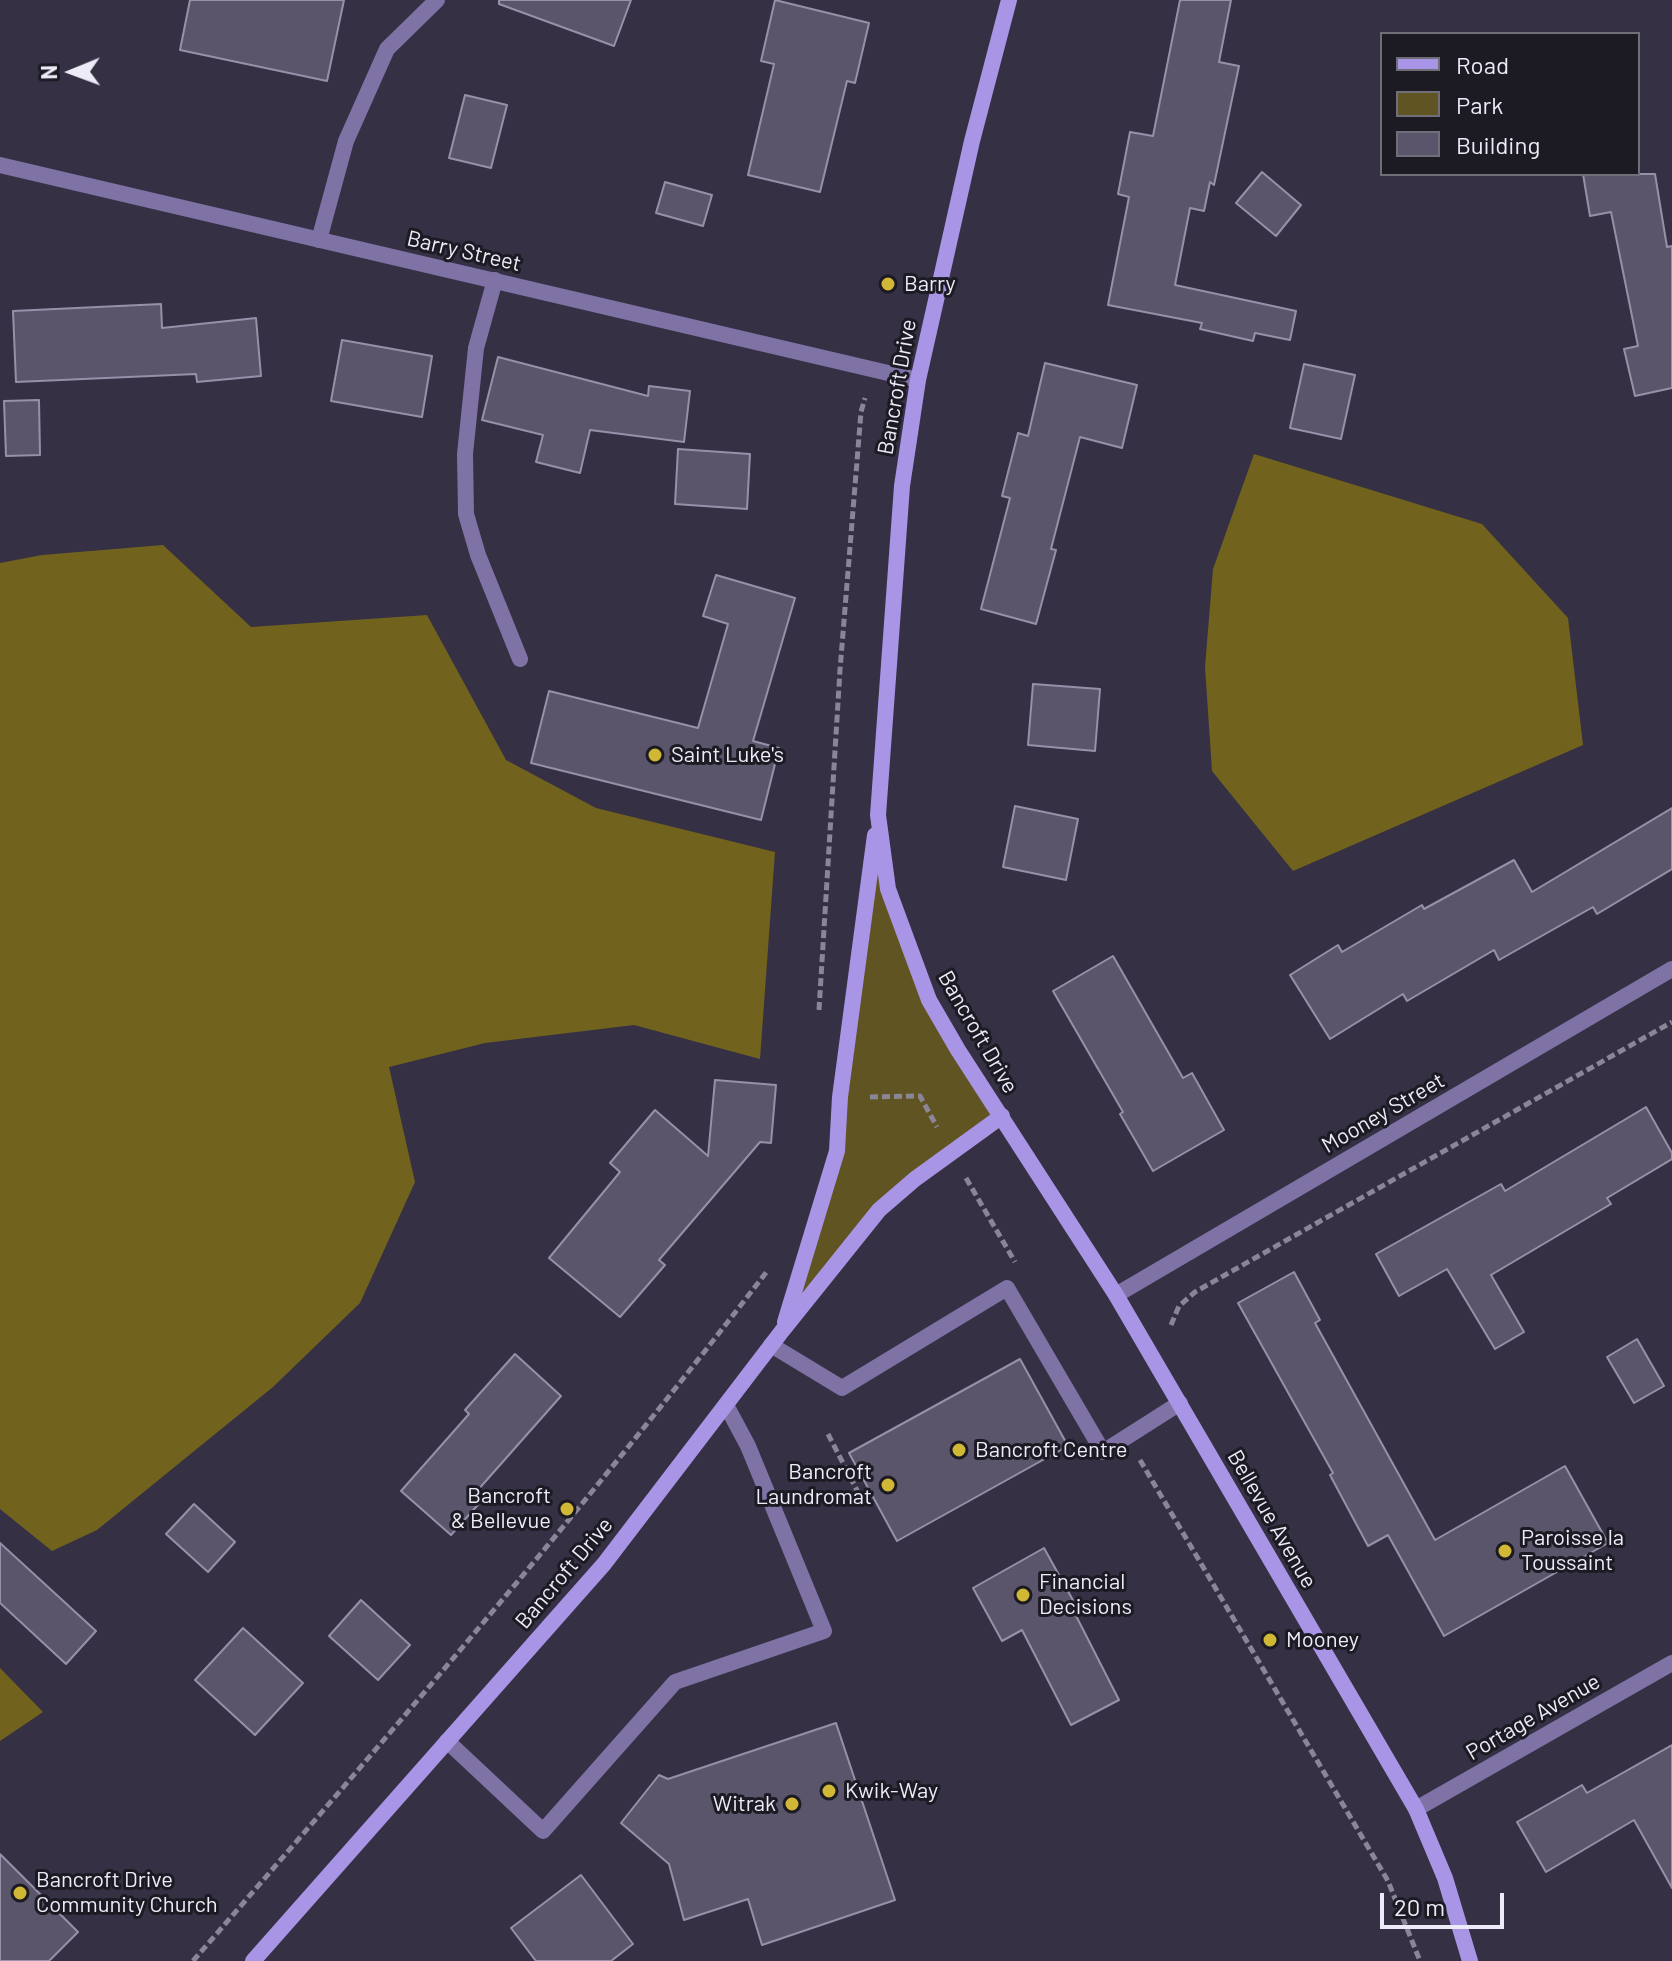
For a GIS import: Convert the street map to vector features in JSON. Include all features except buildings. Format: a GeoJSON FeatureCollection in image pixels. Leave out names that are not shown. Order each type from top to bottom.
{"type":"FeatureCollection","features":[{"type":"Feature","properties":{"kind":"main road","name":"Bancroft Drive"},"geometry":{"type":"LineString","coordinates":[[253,1961],[604,1564],[771,1345],[879,1210],[915,1179],[1002,1116],[929,1000],[888,889],[878,815],[902,486],[918,380],[972,141],[1009,0]]}},
{"type":"Feature","properties":{"kind":"main road"},"geometry":{"type":"LineString","coordinates":[[782,1331],[837,1151],[840,1097],[878,815]]}},
{"type":"Feature","properties":{"kind":"main road","name":"Bellevue Avenue"},"geometry":{"type":"LineString","coordinates":[[1002,1116],[1116,1295],[1416,1809],[1445,1878],[1470,1961]]}},
{"type":"Feature","properties":{"kind":"street"},"geometry":{"type":"LineString","coordinates":[[319,240],[346,141],[387,49],[437,0]]}},
{"type":"Feature","properties":{"kind":"street","name":"Barry Street"},"geometry":{"type":"LineString","coordinates":[[0,165],[918,380]]}},
{"type":"Feature","properties":{"kind":"street"},"geometry":{"type":"LineString","coordinates":[[495,280],[476,348],[465,454],[466,514],[478,555],[520,659]]}},
{"type":"Feature","properties":{"kind":"street","name":"Mooney Street"},"geometry":{"type":"LineString","coordinates":[[1116,1295],[1672,969]]}},
{"type":"Feature","properties":{"kind":"street"},"geometry":{"type":"LineString","coordinates":[[771,1345],[842,1388],[1007,1288],[1103,1452],[1180,1403]]}},
{"type":"Feature","properties":{"kind":"street"},"geometry":{"type":"LineString","coordinates":[[447,1741],[543,1831],[675,1682],[824,1631],[748,1446],[726,1405]]}},
{"type":"Feature","properties":{"kind":"street","name":"Portage Avenue"},"geometry":{"type":"LineString","coordinates":[[1416,1809],[1672,1663]]}},
{"type":"Feature","properties":{"kind":"path"},"geometry":{"type":"LineString","coordinates":[[819,1016],[840,670],[861,412],[871,369]]}},
{"type":"Feature","properties":{"kind":"path"},"geometry":{"type":"LineString","coordinates":[[1171,1325],[1179,1306],[1195,1292],[1672,1022]]}},
{"type":"Feature","properties":{"kind":"path"},"geometry":{"type":"LineString","coordinates":[[840,1097],[920,1096],[988,1219],[1021,1271]]}},
{"type":"Feature","properties":{"kind":"path"},"geometry":{"type":"LineString","coordinates":[[193,1961],[538,1560],[769,1269]]}},
{"type":"Feature","properties":{"kind":"path"},"geometry":{"type":"LineString","coordinates":[[828,1434],[862,1500]]}},
{"type":"Feature","properties":{"kind":"path"},"geometry":{"type":"LineString","coordinates":[[1126,1437],[1388,1881],[1420,1961]]}},
{"type":"Feature","properties":{"kind":"green space"},"geometry":{"type":"Polygon","coordinates":[[[875,817],[904,945],[997,1115],[912,1177],[778,1331],[834,1150],[875,817]]]}},
{"type":"Feature","properties":{"kind":"shaded area"},"geometry":{"type":"Polygon","coordinates":[[[1254,454],[1482,524],[1568,618],[1583,745],[1293,871],[1212,771],[1205,667],[1213,569],[1254,454]]]}},
{"type":"Feature","properties":{"kind":"shaded area"},"geometry":{"type":"Polygon","coordinates":[[[163,545],[251,627],[427,615],[506,760],[596,808],[775,852],[760,1059],[634,1025],[485,1043],[389,1067],[415,1182],[360,1303],[273,1387],[97,1530],[52,1551],[0,1509],[0,563],[42,555],[163,545]]]}},
{"type":"Feature","properties":{"kind":"shaded area"},"geometry":{"type":"Polygon","coordinates":[[[0,1668],[43,1712],[0,1741],[0,1668]]]}},
{"type":"Feature","properties":{"kind":"place","name":"Barry"},"geometry":{"type":"Point","coordinates":[888,284]}},
{"type":"Feature","properties":{"kind":"place","name":"Saint Luke's"},"geometry":{"type":"Point","coordinates":[655,755]}},
{"type":"Feature","properties":{"kind":"place","name":"Bancroft Centre"},"geometry":{"type":"Point","coordinates":[959,1450]}},
{"type":"Feature","properties":{"kind":"place","name":"Bancroft Laundromat"},"geometry":{"type":"Point","coordinates":[888,1485]}},
{"type":"Feature","properties":{"kind":"place","name":"Bancroft & Bellevue"},"geometry":{"type":"Point","coordinates":[567,1509]}},
{"type":"Feature","properties":{"kind":"place","name":"Paroisse la Toussaint"},"geometry":{"type":"Point","coordinates":[1505,1551]}},
{"type":"Feature","properties":{"kind":"place","name":"Financial Decisions"},"geometry":{"type":"Point","coordinates":[1023,1595]}},
{"type":"Feature","properties":{"kind":"place","name":"Mooney"},"geometry":{"type":"Point","coordinates":[1270,1640]}},
{"type":"Feature","properties":{"kind":"place","name":"Kwik-Way"},"geometry":{"type":"Point","coordinates":[829,1791]}},
{"type":"Feature","properties":{"kind":"place","name":"Witrak"},"geometry":{"type":"Point","coordinates":[792,1804]}},
{"type":"Feature","properties":{"kind":"place","name":"Bancroft Drive Community Church"},"geometry":{"type":"Point","coordinates":[20,1893]}}]}
